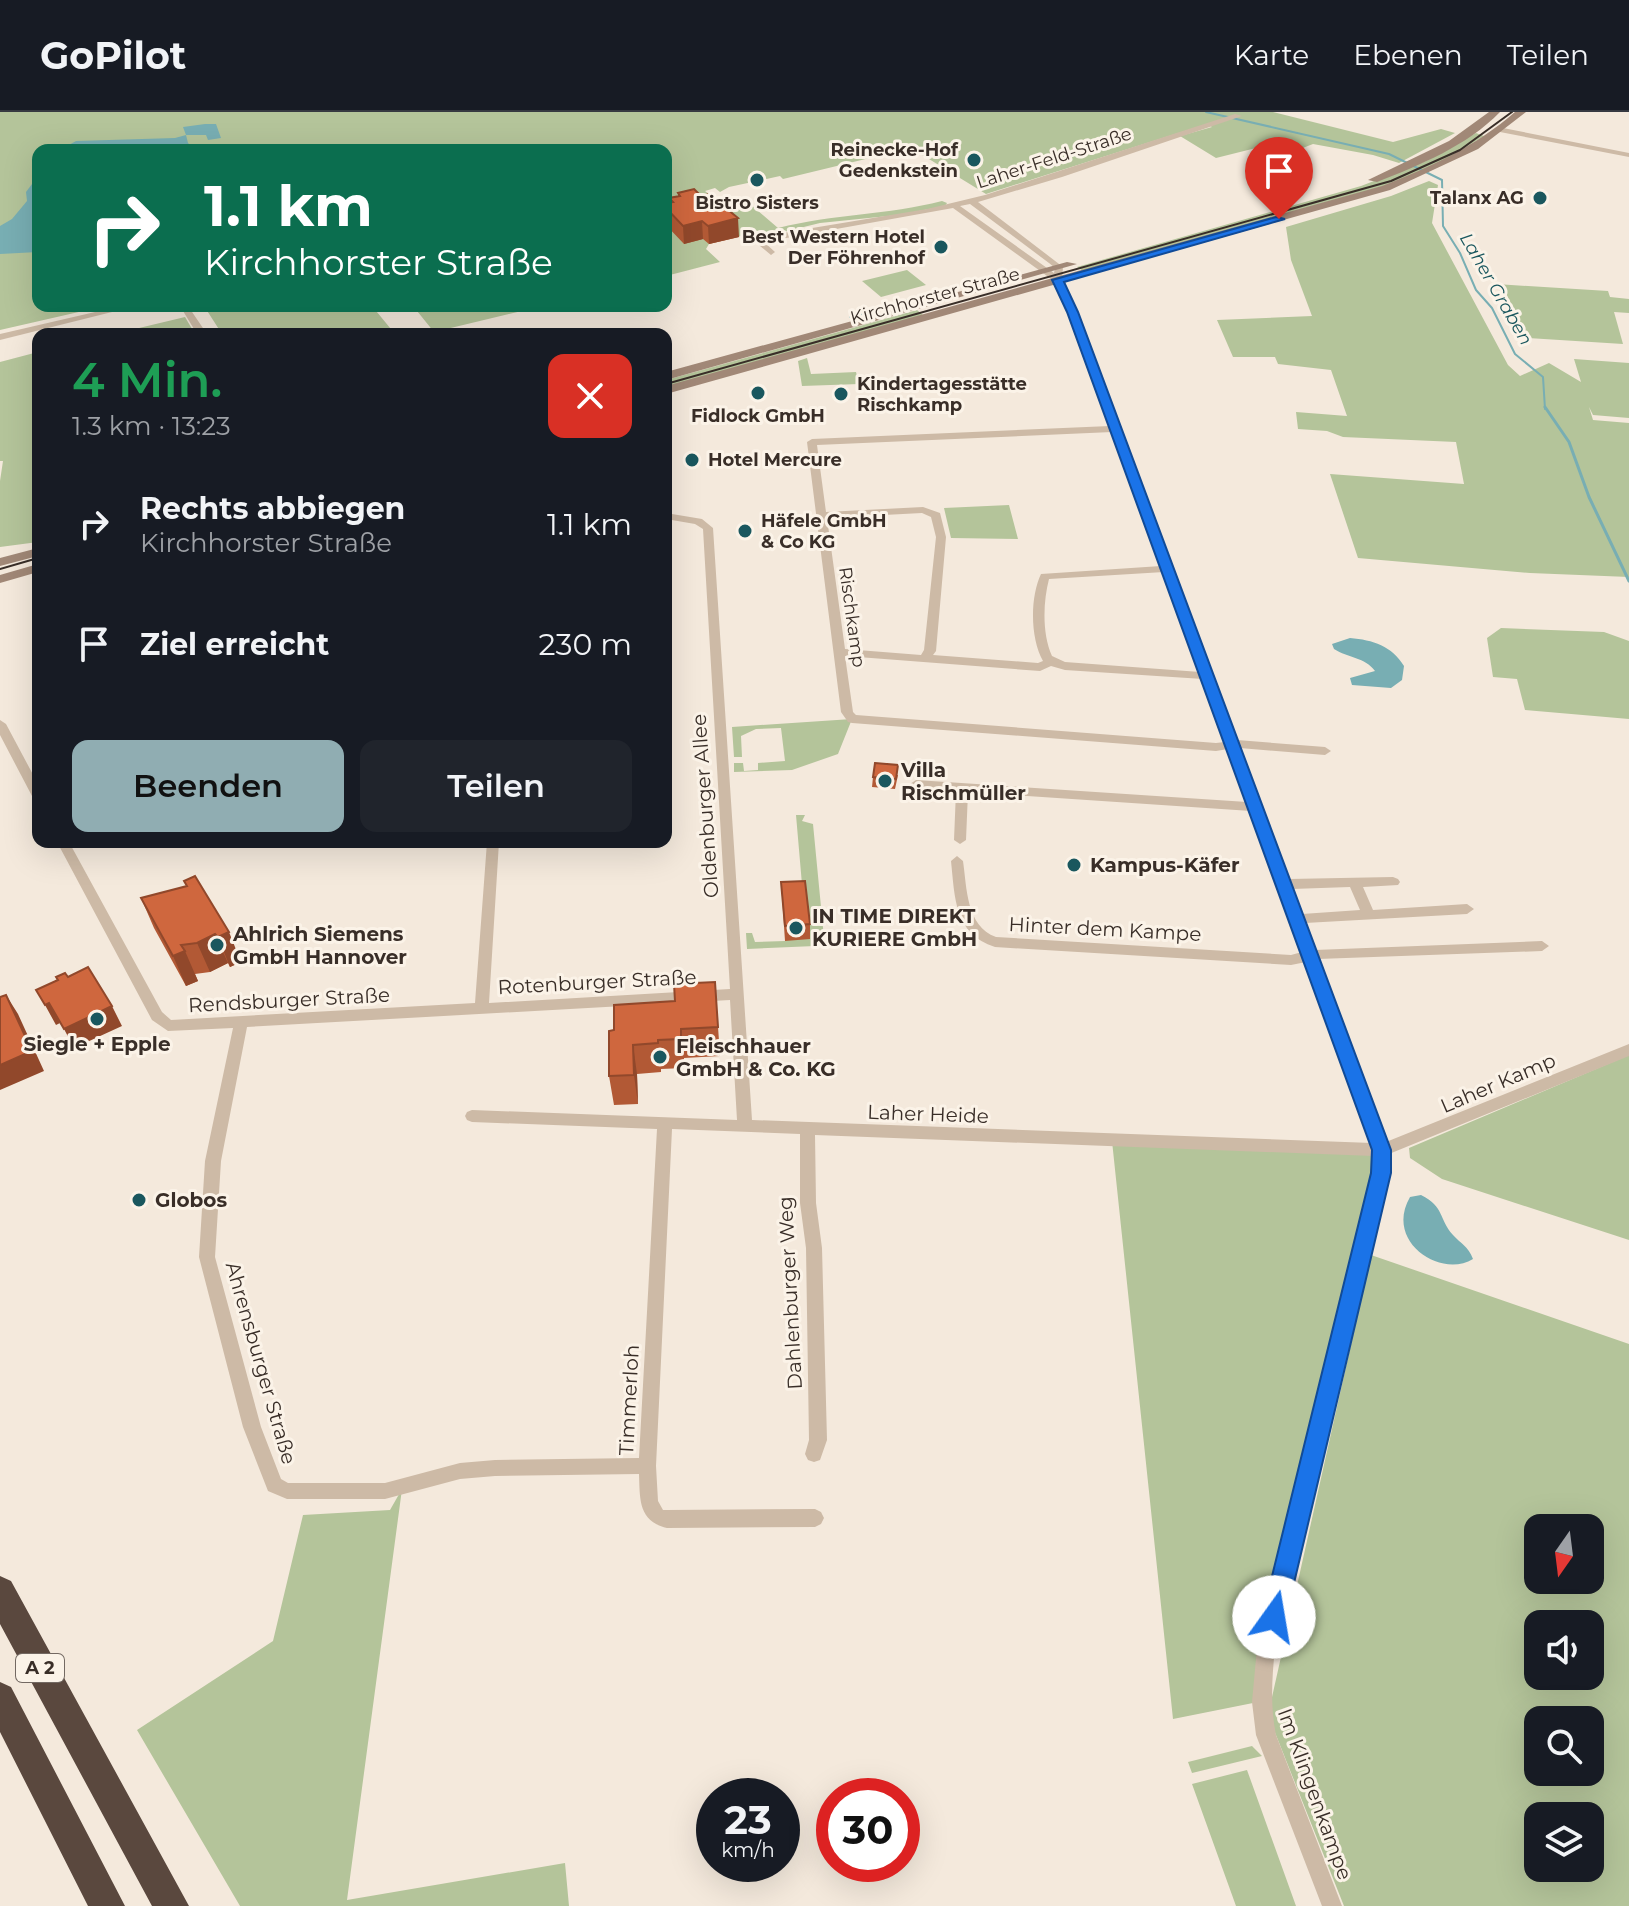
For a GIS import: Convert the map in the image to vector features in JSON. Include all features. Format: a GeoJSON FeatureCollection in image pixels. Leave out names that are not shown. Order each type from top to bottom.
{"type":"FeatureCollection","features":[{"type":"Feature","properties":{"kind":"highway","name":"A 2"},"geometry":{"type":"LineString","coordinates":[[0,1592],[171,1906]]}},
{"type":"Feature","properties":{"kind":"highway","name":"A 2"},"geometry":{"type":"LineString","coordinates":[[0,1698],[107,1906]]}},
{"type":"Feature","properties":{"kind":"main road","name":"Kirchhorster Straße"},"geometry":{"type":"LineString","coordinates":[[672,388],[1297,203],[1405,168],[1460,140],[1495,112]]}},
{"type":"Feature","properties":{"kind":"main road","name":"Kirchhorster Straße"},"geometry":{"type":"LineString","coordinates":[[672,374],[1044,271],[1058,274],[1319,208],[1427,173],[1472,151],[1503,130],[1521,112]]}},
{"type":"Feature","properties":{"kind":"main road"},"geometry":{"type":"LineString","coordinates":[[1482,124],[1503,130]]}},
{"type":"Feature","properties":{"kind":"main road"},"geometry":{"type":"LineString","coordinates":[[0,562],[32,554]]}},
{"type":"Feature","properties":{"kind":"main road"},"geometry":{"type":"LineString","coordinates":[[0,579],[32,570]]}},
{"type":"Feature","properties":{"kind":"street","name":"Laher-Feld-Straße"},"geometry":{"type":"LineString","coordinates":[[771,252],[758,241],[809,228],[955,206],[1076,171],[1238,116]]}},
{"type":"Feature","properties":{"kind":"street"},"geometry":{"type":"LineString","coordinates":[[1503,130],[1629,155]]}},
{"type":"Feature","properties":{"kind":"street","name":"Laher-Feld-Straße"},"geometry":{"type":"LineString","coordinates":[[972,201],[1058,274]]}},
{"type":"Feature","properties":{"kind":"street","name":"Laher-Feld-Straße"},"geometry":{"type":"LineString","coordinates":[[955,206],[1044,271]]}},
{"type":"Feature","properties":{"kind":"street","name":"Im Klingenkampe"},"geometry":{"type":"LineString","coordinates":[[1058,274],[1382,1150],[1381,1173],[1266,1648],[1262,1679],[1261,1712],[1266,1735],[1332,1906]]}},
{"type":"Feature","properties":{"kind":"street"},"geometry":{"type":"LineString","coordinates":[[38,328],[106,312]]}},
{"type":"Feature","properties":{"kind":"street"},"geometry":{"type":"LineString","coordinates":[[0,337],[32,329]]}},
{"type":"Feature","properties":{"kind":"street","name":"Rischkamp"},"geometry":{"type":"LineString","coordinates":[[1116,429],[816,441],[811,446],[847,712],[852,719],[863,722],[1216,747],[1232,745]]}},
{"type":"Feature","properties":{"kind":"street"},"geometry":{"type":"LineString","coordinates":[[820,515],[923,510],[936,515],[941,537],[930,651],[926,656]]}},
{"type":"Feature","properties":{"kind":"street","name":"Oldenburger Allee"},"geometry":{"type":"LineString","coordinates":[[672,517],[698,521],[708,528],[745,1127]]}},
{"type":"Feature","properties":{"kind":"street"},"geometry":{"type":"LineString","coordinates":[[1167,569],[1045,576],[1042,580],[1041,632],[1044,653],[1050,662],[1065,666],[1207,676]]}},
{"type":"Feature","properties":{"kind":"street"},"geometry":{"type":"LineString","coordinates":[[839,652],[926,656],[1040,667],[1050,662]]}},
{"type":"Feature","properties":{"kind":"street"},"geometry":{"type":"LineString","coordinates":[[0,724],[32,785]]}},
{"type":"Feature","properties":{"kind":"street"},"geometry":{"type":"LineString","coordinates":[[1232,745],[1325,751]]}},
{"type":"Feature","properties":{"kind":"street"},"geometry":{"type":"LineString","coordinates":[[916,784],[1255,807]]}},
{"type":"Feature","properties":{"kind":"street"},"geometry":{"type":"LineString","coordinates":[[960,840],[962,787]]}},
{"type":"Feature","properties":{"kind":"street","name":"Rendsburger Straße"},"geometry":{"type":"LineString","coordinates":[[66,848],[161,1022],[178,1027],[482,1008]]}},
{"type":"Feature","properties":{"kind":"street","name":"Rotenburger Straße"},"geometry":{"type":"LineString","coordinates":[[493,848],[482,1008],[737,994]]}},
{"type":"Feature","properties":{"kind":"street","name":"Hinter dem Kampe"},"geometry":{"type":"LineString","coordinates":[[957,861],[969,923],[977,936],[985,940],[1291,960],[1310,956],[1542,946]]}},
{"type":"Feature","properties":{"kind":"street"},"geometry":{"type":"LineString","coordinates":[[1283,884],[1393,882]]}},
{"type":"Feature","properties":{"kind":"street"},"geometry":{"type":"LineString","coordinates":[[1355,884],[1368,914]]}},
{"type":"Feature","properties":{"kind":"street"},"geometry":{"type":"LineString","coordinates":[[1296,919],[1467,909]]}},
{"type":"Feature","properties":{"kind":"street","name":"Ahrensburger Straße"},"geometry":{"type":"LineString","coordinates":[[241,1023],[213,1161],[207,1257],[252,1427],[274,1485],[287,1491],[385,1491],[460,1471],[647,1466]]}},
{"type":"Feature","properties":{"kind":"street","name":"Laher Kamp"},"geometry":{"type":"LineString","coordinates":[[1382,1150],[1629,1050]]}},
{"type":"Feature","properties":{"kind":"street","name":"Laher Heide"},"geometry":{"type":"LineString","coordinates":[[472,1116],[1382,1150]]}},
{"type":"Feature","properties":{"kind":"street","name":"Timmerloh"},"geometry":{"type":"LineString","coordinates":[[665,1124],[647,1466],[649,1503],[658,1517],[815,1518]]}},
{"type":"Feature","properties":{"kind":"street","name":"Dahlenburger Weg"},"geometry":{"type":"LineString","coordinates":[[807,1130],[808,1203],[815,1262],[818,1440],[814,1454]]}},
{"type":"Feature","properties":{"kind":"green space"},"geometry":{"type":"Polygon","coordinates":[[[0,112],[1273,112],[1393,142],[1441,129],[1455,133],[1399,163],[1313,144],[1290,153],[1260,147],[1216,158],[1180,136],[1212,127],[1207,124],[986,194],[911,148],[783,179],[780,176],[729,187],[720,192],[715,188],[705,191],[720,203],[743,198],[778,228],[942,201],[947,203],[945,206],[898,215],[820,223],[763,237],[759,234],[765,230],[709,244],[706,249],[720,262],[672,274],[672,144],[32,144],[32,312],[79,312],[0,330],[0,112]]]}},
{"type":"Feature","properties":{"kind":"green space"},"geometry":{"type":"Polygon","coordinates":[[[1476,133],[1484,136],[1437,165],[1371,191],[1083,271],[1077,267],[1361,186],[1426,161],[1476,133]]]}},
{"type":"Feature","properties":{"kind":"green space"},"geometry":{"type":"Polygon","coordinates":[[[1429,181],[1438,185],[1432,223],[1508,365],[1520,376],[1549,363],[1581,382],[1574,359],[1629,363],[1629,418],[1593,415],[1589,407],[1593,420],[1629,423],[1629,577],[1530,573],[1358,558],[1330,474],[1464,484],[1456,442],[1343,437],[1327,431],[1298,429],[1296,412],[1347,416],[1331,370],[1278,364],[1275,357],[1233,357],[1217,320],[1312,316],[1291,260],[1286,227],[1391,196],[1429,181]]]}},
{"type":"Feature","properties":{"kind":"green space"},"geometry":{"type":"Polygon","coordinates":[[[907,270],[926,285],[881,297],[862,281],[907,270]]]}},
{"type":"Feature","properties":{"kind":"green space"},"geometry":{"type":"Polygon","coordinates":[[[1496,284],[1608,291],[1610,297],[1629,299],[1629,313],[1614,312],[1623,344],[1528,338],[1496,284]]]}},
{"type":"Feature","properties":{"kind":"green space"},"geometry":{"type":"Polygon","coordinates":[[[917,310],[923,315],[672,385],[672,378],[917,310]]]}},
{"type":"Feature","properties":{"kind":"green space"},"geometry":{"type":"Polygon","coordinates":[[[208,312],[377,312],[390,328],[218,328],[208,312]]]}},
{"type":"Feature","properties":{"kind":"green space"},"geometry":{"type":"Polygon","coordinates":[[[418,312],[518,312],[451,328],[431,328],[418,312]]]}},
{"type":"Feature","properties":{"kind":"green space"},"geometry":{"type":"Polygon","coordinates":[[[185,317],[191,328],[139,328],[185,317]]]}},
{"type":"Feature","properties":{"kind":"green space"},"geometry":{"type":"Polygon","coordinates":[[[32,354],[32,543],[0,547],[3,461],[0,461],[0,362],[32,354]]]}},
{"type":"Feature","properties":{"kind":"green space"},"geometry":{"type":"Polygon","coordinates":[[[807,358],[811,374],[856,372],[859,384],[802,386],[798,361],[807,358]]]}},
{"type":"Feature","properties":{"kind":"green space"},"geometry":{"type":"Polygon","coordinates":[[[1009,505],[1018,539],[951,538],[944,508],[1009,505]]]}},
{"type":"Feature","properties":{"kind":"green space"},"geometry":{"type":"Polygon","coordinates":[[[1501,628],[1604,632],[1629,641],[1629,719],[1525,710],[1517,679],[1493,677],[1487,638],[1501,628]]]}},
{"type":"Feature","properties":{"kind":"green space"},"geometry":{"type":"Polygon","coordinates":[[[852,719],[838,754],[792,770],[734,772],[734,763],[743,763],[744,771],[758,770],[758,763],[785,761],[781,728],[756,729],[741,736],[742,757],[734,757],[732,727],[852,719]]]}},
{"type":"Feature","properties":{"kind":"green space"},"geometry":{"type":"Polygon","coordinates":[[[796,815],[805,815],[802,821],[813,824],[824,938],[815,946],[747,949],[746,933],[752,933],[755,942],[785,941],[803,896],[796,815]]]}},
{"type":"Feature","properties":{"kind":"green space"},"geometry":{"type":"Polygon","coordinates":[[[1629,1055],[1629,1240],[1442,1179],[1410,1158],[1409,1148],[1629,1055]]]}},
{"type":"Feature","properties":{"kind":"green space"},"geometry":{"type":"Polygon","coordinates":[[[1112,1141],[1382,1150],[1253,1703],[1173,1719],[1112,1141]]]}},
{"type":"Feature","properties":{"kind":"green space"},"geometry":{"type":"Polygon","coordinates":[[[1371,1255],[1629,1344],[1629,1906],[1344,1906],[1268,1715],[1371,1255]]]}},
{"type":"Feature","properties":{"kind":"green space"},"geometry":{"type":"Polygon","coordinates":[[[402,1489],[347,1900],[565,1863],[569,1906],[240,1906],[137,1730],[273,1641],[303,1515],[390,1510],[402,1489]]]}},
{"type":"Feature","properties":{"kind":"green space"},"geometry":{"type":"Polygon","coordinates":[[[1252,1746],[1262,1756],[1192,1773],[1188,1762],[1252,1746]]]}},
{"type":"Feature","properties":{"kind":"green space"},"geometry":{"type":"Polygon","coordinates":[[[1247,1770],[1296,1906],[1236,1906],[1192,1784],[1247,1770]]]}},
{"type":"Feature","properties":{"kind":"water"},"geometry":{"type":"Polygon","coordinates":[[[216,124],[221,138],[208,140],[206,135],[186,135],[183,127],[216,124]]]}},
{"type":"Feature","properties":{"kind":"water"},"geometry":{"type":"Polygon","coordinates":[[[186,135],[189,144],[71,144],[76,141],[186,135]]]}},
{"type":"Feature","properties":{"kind":"water"},"geometry":{"type":"Polygon","coordinates":[[[32,184],[32,252],[0,254],[0,226],[12,219],[27,201],[26,192],[32,184]]]}},
{"type":"Feature","properties":{"kind":"water"},"geometry":{"type":"Polygon","coordinates":[[[1350,638],[1374,642],[1394,653],[1404,666],[1402,680],[1391,688],[1352,685],[1350,678],[1375,671],[1366,663],[1334,649],[1332,644],[1350,638]]]}},
{"type":"Feature","properties":{"kind":"water"},"geometry":{"type":"Polygon","coordinates":[[[1421,1195],[1438,1208],[1448,1229],[1467,1248],[1473,1259],[1460,1264],[1446,1264],[1432,1260],[1410,1242],[1404,1228],[1404,1213],[1410,1197],[1421,1195]]]}},
{"type":"Feature","properties":{"kind":"building"},"geometry":{"type":"Polygon","coordinates":[[[694,189],[701,196],[709,194],[738,218],[708,226],[702,221],[683,226],[672,214],[672,197],[680,196],[678,193],[694,189]]]}},
{"type":"Feature","properties":{"kind":"building"},"geometry":{"type":"Polygon","coordinates":[[[875,763],[898,765],[896,779],[873,777],[875,763]]]}},
{"type":"Feature","properties":{"kind":"building"},"geometry":{"type":"Polygon","coordinates":[[[195,876],[229,932],[181,945],[185,951],[173,956],[141,898],[187,886],[184,881],[195,876]]]}},
{"type":"Feature","properties":{"kind":"building"},"geometry":{"type":"Polygon","coordinates":[[[805,881],[810,924],[785,926],[781,882],[805,881]]]}},
{"type":"Feature","properties":{"kind":"building"},"geometry":{"type":"Polygon","coordinates":[[[88,967],[112,1006],[64,1029],[49,1003],[45,1005],[36,990],[58,980],[56,977],[65,973],[68,977],[88,967]]]}},
{"type":"Feature","properties":{"kind":"building"},"geometry":{"type":"Polygon","coordinates":[[[715,982],[718,1027],[681,1029],[681,1039],[633,1045],[634,1075],[609,1076],[609,1031],[614,1030],[614,1005],[675,1001],[674,984],[715,982]]]}},
{"type":"Feature","properties":{"kind":"building"},"geometry":{"type":"Polygon","coordinates":[[[6,995],[32,1051],[0,1065],[0,997],[6,995]]]}},
{"type":"Feature","properties":{"kind":"waterway","name":"Laher Graben"},"geometry":{"type":"LineString","coordinates":[[1206,112],[1389,154],[1442,180],[1443,226],[1460,253],[1476,290],[1492,308],[1515,354],[1543,377],[1545,409]]}},
{"type":"Feature","properties":{"kind":"waterway"},"geometry":{"type":"LineString","coordinates":[[898,303],[928,294]]}},
{"type":"Feature","properties":{"kind":"waterway"},"geometry":{"type":"LineString","coordinates":[[850,317],[882,308]]}},
{"type":"Feature","properties":{"kind":"waterway","name":"Laher Graben"},"geometry":{"type":"LineString","coordinates":[[1545,407],[1569,442],[1589,497],[1629,581]]}},
{"type":"Feature","properties":{"kind":"tram line"},"geometry":{"type":"LineString","coordinates":[[672,382],[1391,181],[1460,150],[1512,112]]}},
{"type":"Feature","properties":{"kind":"tram line"},"geometry":{"type":"LineString","coordinates":[[0,569],[32,560]]}},
{"type":"Feature","properties":{"kind":"place","name":"Reinecke-Hof Gedenkstein"},"geometry":{"type":"Point","coordinates":[974,160]}},
{"type":"Feature","properties":{"kind":"place","name":"Bistro Sisters"},"geometry":{"type":"Point","coordinates":[757,180]}},
{"type":"Feature","properties":{"kind":"place","name":"Talanx AG"},"geometry":{"type":"Point","coordinates":[1540,198]}},
{"type":"Feature","properties":{"kind":"place","name":"Best Western Hotel Der Föhrenhof"},"geometry":{"type":"Point","coordinates":[941,247]}},
{"type":"Feature","properties":{"kind":"place","name":"Fidlock GmbH"},"geometry":{"type":"Point","coordinates":[758,393]}},
{"type":"Feature","properties":{"kind":"place","name":"Kindertagesstätte Rischkamp"},"geometry":{"type":"Point","coordinates":[841,394]}},
{"type":"Feature","properties":{"kind":"place","name":"Hotel Mercure"},"geometry":{"type":"Point","coordinates":[692,460]}},
{"type":"Feature","properties":{"kind":"place","name":"Häfele GmbH & Co KG"},"geometry":{"type":"Point","coordinates":[745,531]}},
{"type":"Feature","properties":{"kind":"place","name":"Villa Rischmüller"},"geometry":{"type":"Point","coordinates":[885,781]}},
{"type":"Feature","properties":{"kind":"place","name":"Kampus-Käfer"},"geometry":{"type":"Point","coordinates":[1074,865]}},
{"type":"Feature","properties":{"kind":"place","name":"IN TIME DIREKT KURIERE GmbH"},"geometry":{"type":"Point","coordinates":[796,928]}},
{"type":"Feature","properties":{"kind":"place","name":"Ahlrich Siemens GmbH Hannover"},"geometry":{"type":"Point","coordinates":[217,945]}},
{"type":"Feature","properties":{"kind":"place","name":"Siegle + Epple"},"geometry":{"type":"Point","coordinates":[97,1019]}},
{"type":"Feature","properties":{"kind":"place","name":"Fleischhauer GmbH & Co. KG"},"geometry":{"type":"Point","coordinates":[660,1057]}},
{"type":"Feature","properties":{"kind":"place","name":"Globos"},"geometry":{"type":"Point","coordinates":[139,1200]}},
{"type":"Feature","properties":{"kind":"route"},"geometry":{"type":"LineString","coordinates":[[1274,1617],[1381,1173],[1382,1150],[1158,541],[1058,280],[1279,219]]}}]}
